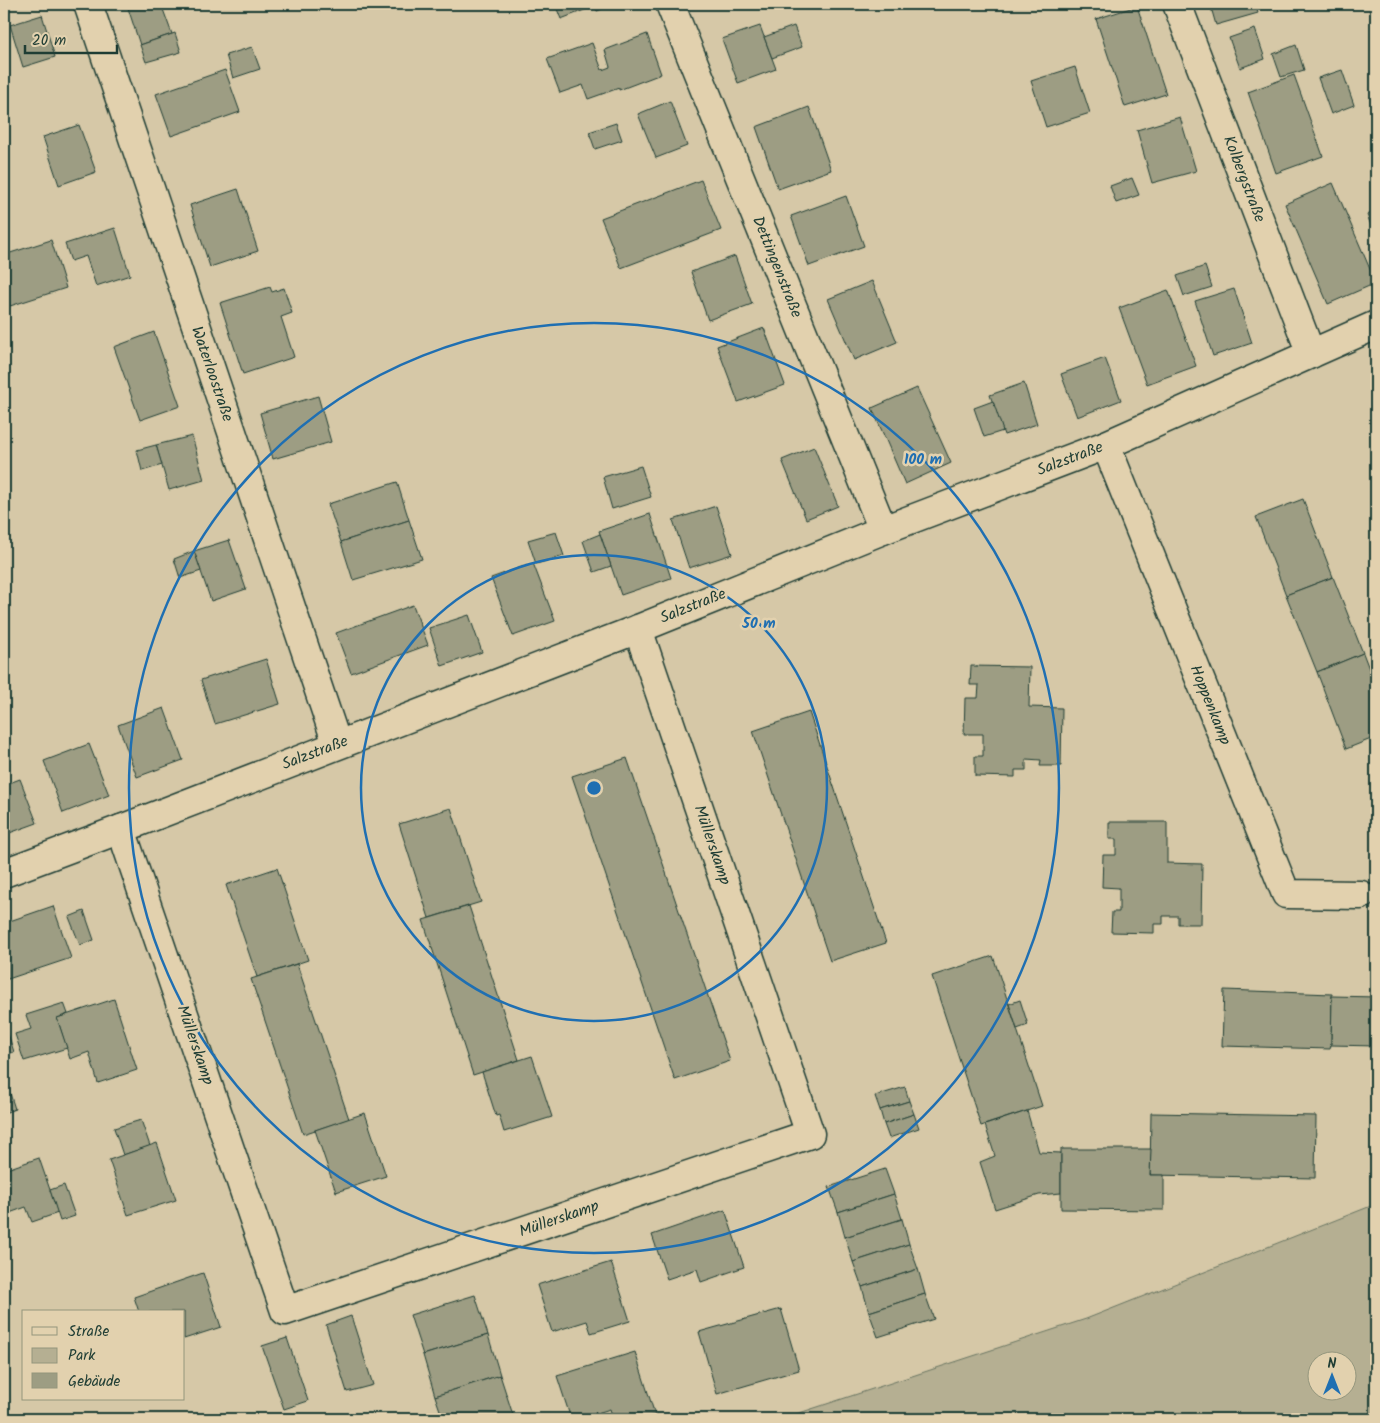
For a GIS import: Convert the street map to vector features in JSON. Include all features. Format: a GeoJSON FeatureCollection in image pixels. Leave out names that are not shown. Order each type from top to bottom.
{"type":"FeatureCollection","features":[{"type":"Feature","properties":{"kind":"street","name":"Waterloostraße"},"geometry":{"type":"LineString","coordinates":[[88,4],[337,744]]}},
{"type":"Feature","properties":{"kind":"street","name":"Dettingenstraße"},"geometry":{"type":"LineString","coordinates":[[670,4],[883,530]]}},
{"type":"Feature","properties":{"kind":"street","name":"Kolbergstraße"},"geometry":{"type":"LineString","coordinates":[[1177,4],[1311,354]]}},
{"type":"Feature","properties":{"kind":"street","name":"Salzstraße"},"geometry":{"type":"LineString","coordinates":[[4,873],[638,629],[883,530],[1106,445],[1376,326]]}},
{"type":"Feature","properties":{"kind":"street","name":"Hoppenkamp"},"geometry":{"type":"LineString","coordinates":[[1106,445],[1286,894],[1361,895]]}},
{"type":"Feature","properties":{"kind":"street","name":"Müllerskamp"},"geometry":{"type":"LineString","coordinates":[[121,829],[285,1311],[810,1134],[638,629]]}},
{"type":"Feature","properties":{"kind":"green space"},"geometry":{"type":"Polygon","coordinates":[[[1376,1204],[1376,1419],[781,1419],[1086,1319],[1376,1204]]]}},
{"type":"Feature","properties":{"kind":"building"},"geometry":{"type":"Polygon","coordinates":[[[126,4],[141,4],[128,8],[126,4]]]}},
{"type":"Feature","properties":{"kind":"building"},"geometry":{"type":"Polygon","coordinates":[[[141,4],[161,4],[172,34],[140,45],[128,8],[141,4]]]}},
{"type":"Feature","properties":{"kind":"building"},"geometry":{"type":"Polygon","coordinates":[[[555,4],[594,4],[595,6],[561,19],[555,4]]]}},
{"type":"Feature","properties":{"kind":"building"},"geometry":{"type":"Polygon","coordinates":[[[594,4],[614,4],[597,11],[594,4]]]}},
{"type":"Feature","properties":{"kind":"building"},"geometry":{"type":"Polygon","coordinates":[[[1210,4],[1255,4],[1258,13],[1216,25],[1210,4]]]}},
{"type":"Feature","properties":{"kind":"building"},"geometry":{"type":"Polygon","coordinates":[[[1137,6],[1166,94],[1125,107],[1096,19],[1137,6]]]}},
{"type":"Feature","properties":{"kind":"building"},"geometry":{"type":"Polygon","coordinates":[[[42,15],[55,57],[23,67],[10,25],[42,15]]]}},
{"type":"Feature","properties":{"kind":"building"},"geometry":{"type":"Polygon","coordinates":[[[760,26],[776,69],[738,83],[722,39],[760,26]]]}},
{"type":"Feature","properties":{"kind":"building"},"geometry":{"type":"Polygon","coordinates":[[[794,26],[802,47],[772,58],[764,37],[794,26]]]}},
{"type":"Feature","properties":{"kind":"building"},"geometry":{"type":"Polygon","coordinates":[[[1255,29],[1265,59],[1240,68],[1229,38],[1255,29]]]}},
{"type":"Feature","properties":{"kind":"building"},"geometry":{"type":"Polygon","coordinates":[[[175,33],[181,52],[146,62],[140,45],[175,33]]]}},
{"type":"Feature","properties":{"kind":"building"},"geometry":{"type":"Polygon","coordinates":[[[647,34],[661,74],[619,90],[619,88],[588,99],[583,85],[560,93],[547,59],[592,43],[602,70],[610,67],[605,50],[647,34]]]}},
{"type":"Feature","properties":{"kind":"building"},"geometry":{"type":"Polygon","coordinates":[[[1296,45],[1304,70],[1281,77],[1273,54],[1296,45]]]}},
{"type":"Feature","properties":{"kind":"building"},"geometry":{"type":"Polygon","coordinates":[[[252,47],[260,69],[233,78],[226,55],[252,47]]]}},
{"type":"Feature","properties":{"kind":"building"},"geometry":{"type":"Polygon","coordinates":[[[1075,67],[1090,113],[1046,127],[1031,81],[1075,67]]]}},
{"type":"Feature","properties":{"kind":"building"},"geometry":{"type":"Polygon","coordinates":[[[225,70],[240,112],[171,136],[156,94],[225,70]]]}},
{"type":"Feature","properties":{"kind":"building"},"geometry":{"type":"Polygon","coordinates":[[[1342,70],[1354,105],[1331,114],[1318,78],[1342,70]]]}},
{"type":"Feature","properties":{"kind":"building"},"geometry":{"type":"Polygon","coordinates":[[[1294,75],[1323,156],[1276,173],[1248,92],[1294,75]]]}},
{"type":"Feature","properties":{"kind":"building"},"geometry":{"type":"Polygon","coordinates":[[[670,101],[687,146],[656,158],[638,114],[670,101]]]}},
{"type":"Feature","properties":{"kind":"building"},"geometry":{"type":"Polygon","coordinates":[[[809,107],[831,170],[778,189],[756,127],[809,107]]]}},
{"type":"Feature","properties":{"kind":"building"},"geometry":{"type":"Polygon","coordinates":[[[1180,117],[1196,171],[1152,183],[1137,130],[1180,117]]]}},
{"type":"Feature","properties":{"kind":"building"},"geometry":{"type":"Polygon","coordinates":[[[616,123],[622,140],[595,149],[589,132],[616,123]]]}},
{"type":"Feature","properties":{"kind":"building"},"geometry":{"type":"Polygon","coordinates":[[[79,125],[96,172],[59,185],[43,137],[79,125]]]}},
{"type":"Feature","properties":{"kind":"building"},"geometry":{"type":"Polygon","coordinates":[[[1132,178],[1139,195],[1116,203],[1110,186],[1132,178]]]}},
{"type":"Feature","properties":{"kind":"building"},"geometry":{"type":"Polygon","coordinates":[[[701,180],[721,230],[621,268],[601,218],[701,180]]]}},
{"type":"Feature","properties":{"kind":"building"},"geometry":{"type":"Polygon","coordinates":[[[1333,183],[1376,283],[1328,304],[1285,204],[1333,183]]]}},
{"type":"Feature","properties":{"kind":"building"},"geometry":{"type":"Polygon","coordinates":[[[238,189],[258,251],[210,267],[190,205],[238,189]]]}},
{"type":"Feature","properties":{"kind":"building"},"geometry":{"type":"Polygon","coordinates":[[[846,196],[864,246],[809,266],[791,216],[846,196]]]}},
{"type":"Feature","properties":{"kind":"building"},"geometry":{"type":"Polygon","coordinates":[[[1376,211],[1376,238],[1367,215],[1376,211]]]}},
{"type":"Feature","properties":{"kind":"building"},"geometry":{"type":"Polygon","coordinates":[[[115,228],[130,275],[96,286],[86,256],[71,261],[65,244],[115,228]]]}},
{"type":"Feature","properties":{"kind":"building"},"geometry":{"type":"Polygon","coordinates":[[[51,240],[66,288],[10,306],[4,286],[4,255],[51,240]]]}},
{"type":"Feature","properties":{"kind":"building"},"geometry":{"type":"Polygon","coordinates":[[[735,256],[752,304],[708,320],[691,272],[735,256]]]}},
{"type":"Feature","properties":{"kind":"building"},"geometry":{"type":"Polygon","coordinates":[[[1205,266],[1212,287],[1184,296],[1177,276],[1205,266]]]}},
{"type":"Feature","properties":{"kind":"building"},"geometry":{"type":"Polygon","coordinates":[[[872,281],[897,342],[854,360],[828,299],[872,281]]]}},
{"type":"Feature","properties":{"kind":"building"},"geometry":{"type":"Polygon","coordinates":[[[270,287],[272,292],[284,288],[292,313],[281,317],[294,357],[243,374],[220,303],[270,287]]]}},
{"type":"Feature","properties":{"kind":"building"},"geometry":{"type":"Polygon","coordinates":[[[1234,289],[1252,343],[1213,356],[1195,301],[1234,289]]]}},
{"type":"Feature","properties":{"kind":"building"},"geometry":{"type":"Polygon","coordinates":[[[1168,290],[1196,366],[1147,384],[1119,308],[1168,290]]]}},
{"type":"Feature","properties":{"kind":"building"},"geometry":{"type":"Polygon","coordinates":[[[764,328],[785,385],[738,402],[717,346],[764,328]]]}},
{"type":"Feature","properties":{"kind":"building"},"geometry":{"type":"Polygon","coordinates":[[[154,332],[180,406],[140,420],[114,347],[154,332]]]}},
{"type":"Feature","properties":{"kind":"building"},"geometry":{"type":"Polygon","coordinates":[[[1105,358],[1121,400],[1077,417],[1061,374],[1105,358]]]}},
{"type":"Feature","properties":{"kind":"building"},"geometry":{"type":"Polygon","coordinates":[[[1024,383],[1037,424],[1004,435],[990,395],[1024,383]]]}},
{"type":"Feature","properties":{"kind":"building"},"geometry":{"type":"Polygon","coordinates":[[[917,388],[951,463],[905,484],[872,408],[917,388]]]}},
{"type":"Feature","properties":{"kind":"building"},"geometry":{"type":"Polygon","coordinates":[[[318,396],[331,442],[273,459],[260,413],[318,396]]]}},
{"type":"Feature","properties":{"kind":"building"},"geometry":{"type":"Polygon","coordinates":[[[993,401],[1003,431],[984,437],[974,408],[993,401]]]}},
{"type":"Feature","properties":{"kind":"building"},"geometry":{"type":"Polygon","coordinates":[[[192,436],[204,480],[169,490],[156,445],[192,436]]]}},
{"type":"Feature","properties":{"kind":"building"},"geometry":{"type":"Polygon","coordinates":[[[156,445],[162,465],[142,471],[137,450],[156,445]]]}},
{"type":"Feature","properties":{"kind":"building"},"geometry":{"type":"Polygon","coordinates":[[[814,447],[838,506],[806,519],[782,460],[814,447]]]}},
{"type":"Feature","properties":{"kind":"building"},"geometry":{"type":"Polygon","coordinates":[[[641,466],[651,497],[612,509],[603,477],[641,466]]]}},
{"type":"Feature","properties":{"kind":"building"},"geometry":{"type":"Polygon","coordinates":[[[397,482],[409,520],[341,542],[328,504],[397,482]]]}},
{"type":"Feature","properties":{"kind":"building"},"geometry":{"type":"Polygon","coordinates":[[[1303,499],[1333,577],[1286,595],[1256,517],[1303,499]]]}},
{"type":"Feature","properties":{"kind":"building"},"geometry":{"type":"Polygon","coordinates":[[[716,506],[732,554],[689,568],[673,520],[716,506]]]}},
{"type":"Feature","properties":{"kind":"building"},"geometry":{"type":"Polygon","coordinates":[[[650,514],[671,578],[621,595],[599,531],[650,514]]]}},
{"type":"Feature","properties":{"kind":"building"},"geometry":{"type":"Polygon","coordinates":[[[409,520],[422,559],[353,580],[341,542],[409,520]]]}},
{"type":"Feature","properties":{"kind":"building"},"geometry":{"type":"Polygon","coordinates":[[[556,532],[564,556],[536,564],[528,540],[556,532]]]}},
{"type":"Feature","properties":{"kind":"building"},"geometry":{"type":"Polygon","coordinates":[[[600,534],[611,566],[594,572],[583,541],[600,534]]]}},
{"type":"Feature","properties":{"kind":"building"},"geometry":{"type":"Polygon","coordinates":[[[229,540],[246,589],[211,601],[194,551],[229,540]]]}},
{"type":"Feature","properties":{"kind":"building"},"geometry":{"type":"Polygon","coordinates":[[[194,551],[201,571],[180,578],[174,559],[194,551]]]}},
{"type":"Feature","properties":{"kind":"building"},"geometry":{"type":"Polygon","coordinates":[[[533,563],[555,621],[513,636],[491,578],[533,563]]]}},
{"type":"Feature","properties":{"kind":"building"},"geometry":{"type":"Polygon","coordinates":[[[1333,577],[1363,653],[1317,672],[1286,595],[1333,577]]]}},
{"type":"Feature","properties":{"kind":"building"},"geometry":{"type":"Polygon","coordinates":[[[413,605],[428,645],[351,673],[336,633],[413,605]]]}},
{"type":"Feature","properties":{"kind":"building"},"geometry":{"type":"Polygon","coordinates":[[[469,615],[482,652],[442,666],[429,628],[469,615]]]}},
{"type":"Feature","properties":{"kind":"building"},"geometry":{"type":"Polygon","coordinates":[[[1363,653],[1376,687],[1376,737],[1346,749],[1317,672],[1363,653]]]}},
{"type":"Feature","properties":{"kind":"building"},"geometry":{"type":"Polygon","coordinates":[[[266,659],[280,704],[215,724],[201,680],[266,659]]]}},
{"type":"Feature","properties":{"kind":"building"},"geometry":{"type":"Polygon","coordinates":[[[971,666],[1030,667],[1029,707],[1062,708],[1061,766],[1040,766],[1041,760],[1026,759],[1026,770],[1015,770],[1015,777],[975,776],[975,756],[983,756],[983,734],[964,734],[965,698],[978,698],[979,685],[970,685],[971,666]]]}},
{"type":"Feature","properties":{"kind":"building"},"geometry":{"type":"Polygon","coordinates":[[[164,708],[183,760],[137,777],[118,725],[164,708]]]}},
{"type":"Feature","properties":{"kind":"building"},"geometry":{"type":"Polygon","coordinates":[[[809,712],[886,943],[830,961],[753,731],[809,712]]]}},
{"type":"Feature","properties":{"kind":"building"},"geometry":{"type":"Polygon","coordinates":[[[89,744],[109,795],[63,813],[44,761],[89,744]]]}},
{"type":"Feature","properties":{"kind":"building"},"geometry":{"type":"Polygon","coordinates":[[[627,758],[730,1061],[675,1080],[572,776],[627,758]]]}},
{"type":"Feature","properties":{"kind":"building"},"geometry":{"type":"Polygon","coordinates":[[[20,779],[37,823],[4,835],[4,785],[20,779]]]}},
{"type":"Feature","properties":{"kind":"building"},"geometry":{"type":"Polygon","coordinates":[[[451,808],[481,902],[429,918],[399,824],[451,808]]]}},
{"type":"Feature","properties":{"kind":"building"},"geometry":{"type":"Polygon","coordinates":[[[1109,822],[1167,822],[1167,863],[1202,864],[1201,924],[1178,924],[1178,916],[1163,916],[1163,924],[1154,924],[1154,933],[1111,932],[1112,912],[1119,912],[1119,888],[1102,887],[1103,855],[1116,855],[1116,839],[1109,839],[1109,822]]]}},
{"type":"Feature","properties":{"kind":"building"},"geometry":{"type":"Polygon","coordinates":[[[277,868],[308,960],[257,977],[226,885],[277,868]]]}},
{"type":"Feature","properties":{"kind":"building"},"geometry":{"type":"Polygon","coordinates":[[[53,906],[71,958],[5,980],[4,923],[53,906]]]}},
{"type":"Feature","properties":{"kind":"building"},"geometry":{"type":"Polygon","coordinates":[[[469,906],[519,1060],[473,1075],[423,920],[469,906]]]}},
{"type":"Feature","properties":{"kind":"building"},"geometry":{"type":"Polygon","coordinates":[[[84,911],[94,940],[80,945],[69,917],[84,911]]]}},
{"type":"Feature","properties":{"kind":"building"},"geometry":{"type":"Polygon","coordinates":[[[993,956],[1042,1106],[981,1126],[932,976],[993,956]]]}},
{"type":"Feature","properties":{"kind":"building"},"geometry":{"type":"Polygon","coordinates":[[[297,964],[349,1119],[303,1134],[251,979],[297,964]]]}},
{"type":"Feature","properties":{"kind":"building"},"geometry":{"type":"Polygon","coordinates":[[[1224,990],[1332,994],[1330,1049],[1222,1046],[1224,990]]]}},
{"type":"Feature","properties":{"kind":"building"},"geometry":{"type":"Polygon","coordinates":[[[1332,996],[1376,997],[1376,1046],[1331,1045],[1332,996]]]}},
{"type":"Feature","properties":{"kind":"building"},"geometry":{"type":"Polygon","coordinates":[[[114,999],[137,1070],[98,1083],[89,1052],[70,1059],[57,1018],[114,999]]]}},
{"type":"Feature","properties":{"kind":"building"},"geometry":{"type":"Polygon","coordinates":[[[1020,1000],[1028,1025],[1017,1029],[1009,1004],[1020,1000]]]}},
{"type":"Feature","properties":{"kind":"building"},"geometry":{"type":"Polygon","coordinates":[[[64,1003],[68,1014],[57,1018],[67,1048],[24,1061],[15,1034],[31,1029],[26,1015],[64,1003]]]}},
{"type":"Feature","properties":{"kind":"building"},"geometry":{"type":"Polygon","coordinates":[[[4,1025],[14,1052],[4,1055],[4,1025]]]}},
{"type":"Feature","properties":{"kind":"building"},"geometry":{"type":"Polygon","coordinates":[[[532,1056],[552,1117],[504,1132],[499,1115],[496,1116],[482,1072],[532,1056]]]}},
{"type":"Feature","properties":{"kind":"building"},"geometry":{"type":"Polygon","coordinates":[[[4,1075],[15,1109],[4,1113],[4,1075]]]}},
{"type":"Feature","properties":{"kind":"building"},"geometry":{"type":"Polygon","coordinates":[[[905,1087],[909,1101],[880,1110],[875,1096],[905,1087]]]}},
{"type":"Feature","properties":{"kind":"building"},"geometry":{"type":"Polygon","coordinates":[[[909,1101],[914,1114],[884,1124],[880,1110],[909,1101]]]}},
{"type":"Feature","properties":{"kind":"building"},"geometry":{"type":"Polygon","coordinates":[[[1027,1111],[1039,1152],[1061,1153],[1061,1193],[1039,1195],[995,1209],[980,1162],[995,1156],[985,1125],[1027,1111]]]}},
{"type":"Feature","properties":{"kind":"building"},"geometry":{"type":"Polygon","coordinates":[[[365,1113],[386,1176],[336,1192],[315,1130],[365,1113]]]}},
{"type":"Feature","properties":{"kind":"building"},"geometry":{"type":"Polygon","coordinates":[[[1151,1113],[1316,1116],[1315,1178],[1150,1175],[1151,1113]]]}},
{"type":"Feature","properties":{"kind":"building"},"geometry":{"type":"Polygon","coordinates":[[[914,1114],[919,1128],[889,1138],[884,1124],[914,1114]]]}},
{"type":"Feature","properties":{"kind":"building"},"geometry":{"type":"Polygon","coordinates":[[[141,1120],[150,1146],[123,1155],[114,1128],[141,1120]]]}},
{"type":"Feature","properties":{"kind":"building"},"geometry":{"type":"Polygon","coordinates":[[[157,1143],[176,1200],[128,1215],[109,1160],[157,1143]]]}},
{"type":"Feature","properties":{"kind":"building"},"geometry":{"type":"Polygon","coordinates":[[[1061,1149],[1151,1149],[1150,1175],[1164,1175],[1164,1210],[1061,1209],[1061,1149]]]}},
{"type":"Feature","properties":{"kind":"building"},"geometry":{"type":"Polygon","coordinates":[[[39,1158],[58,1213],[32,1222],[26,1207],[4,1215],[4,1170],[39,1158]]]}},
{"type":"Feature","properties":{"kind":"building"},"geometry":{"type":"Polygon","coordinates":[[[885,1169],[894,1194],[838,1212],[829,1187],[885,1169]]]}},
{"type":"Feature","properties":{"kind":"building"},"geometry":{"type":"Polygon","coordinates":[[[64,1185],[75,1216],[60,1221],[50,1190],[64,1185]]]}},
{"type":"Feature","properties":{"kind":"building"},"geometry":{"type":"Polygon","coordinates":[[[894,1194],[902,1219],[845,1237],[838,1212],[894,1194]]]}},
{"type":"Feature","properties":{"kind":"building"},"geometry":{"type":"Polygon","coordinates":[[[725,1210],[744,1267],[701,1282],[697,1269],[667,1279],[652,1235],[725,1210]]]}},
{"type":"Feature","properties":{"kind":"building"},"geometry":{"type":"Polygon","coordinates":[[[902,1219],[909,1244],[853,1262],[845,1237],[902,1219]]]}},
{"type":"Feature","properties":{"kind":"building"},"geometry":{"type":"Polygon","coordinates":[[[909,1244],[918,1269],[862,1287],[853,1262],[909,1244]]]}},
{"type":"Feature","properties":{"kind":"building"},"geometry":{"type":"Polygon","coordinates":[[[611,1262],[630,1321],[591,1333],[587,1321],[552,1332],[537,1285],[611,1262]]]}},
{"type":"Feature","properties":{"kind":"building"},"geometry":{"type":"Polygon","coordinates":[[[918,1269],[925,1294],[869,1312],[862,1287],[918,1269]]]}},
{"type":"Feature","properties":{"kind":"building"},"geometry":{"type":"Polygon","coordinates":[[[203,1273],[221,1327],[185,1339],[185,1310],[138,1310],[134,1297],[203,1273]]]}},
{"type":"Feature","properties":{"kind":"building"},"geometry":{"type":"Polygon","coordinates":[[[925,1294],[934,1319],[878,1337],[869,1312],[925,1294]]]}},
{"type":"Feature","properties":{"kind":"building"},"geometry":{"type":"Polygon","coordinates":[[[475,1295],[488,1335],[423,1355],[410,1315],[475,1295]]]}},
{"type":"Feature","properties":{"kind":"building"},"geometry":{"type":"Polygon","coordinates":[[[781,1309],[799,1370],[717,1394],[699,1332],[781,1309]]]}},
{"type":"Feature","properties":{"kind":"building"},"geometry":{"type":"Polygon","coordinates":[[[351,1316],[373,1385],[347,1392],[326,1325],[351,1316]]]}},
{"type":"Feature","properties":{"kind":"building"},"geometry":{"type":"Polygon","coordinates":[[[488,1335],[500,1375],[435,1396],[423,1355],[488,1335]]]}},
{"type":"Feature","properties":{"kind":"building"},"geometry":{"type":"Polygon","coordinates":[[[287,1338],[308,1401],[284,1409],[262,1346],[287,1338]]]}},
{"type":"Feature","properties":{"kind":"building"},"geometry":{"type":"Polygon","coordinates":[[[635,1352],[655,1415],[641,1419],[613,1419],[610,1409],[578,1419],[571,1419],[557,1376],[635,1352]]]}},
{"type":"Feature","properties":{"kind":"building"},"geometry":{"type":"Polygon","coordinates":[[[500,1375],[513,1415],[499,1419],[443,1419],[435,1396],[500,1375]]]}},
{"type":"Feature","properties":{"kind":"building"},"geometry":{"type":"Polygon","coordinates":[[[513,1415],[515,1419],[499,1419],[513,1415]]]}}]}
